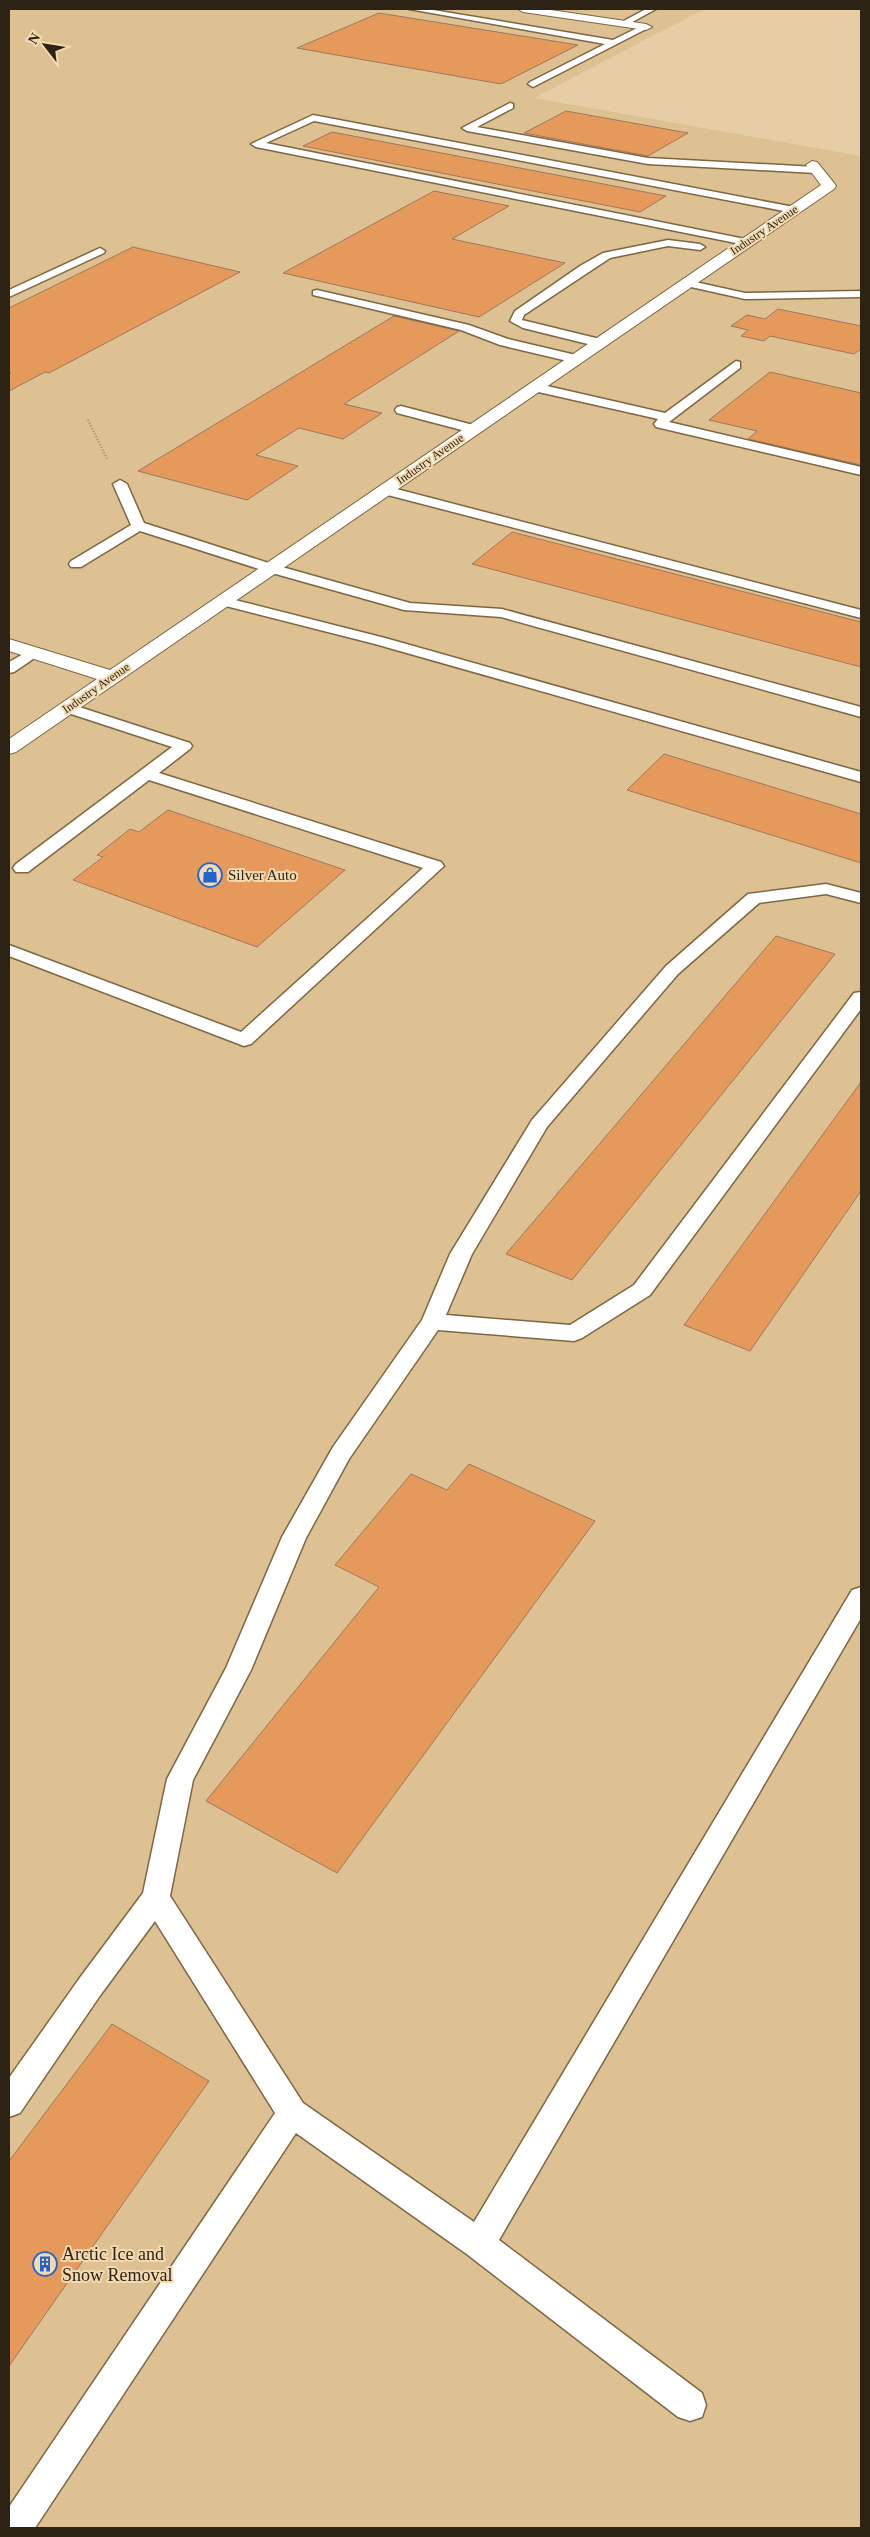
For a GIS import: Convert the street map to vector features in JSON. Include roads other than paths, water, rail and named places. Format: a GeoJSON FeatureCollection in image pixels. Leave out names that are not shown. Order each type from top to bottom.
{"type":"FeatureCollection","features":[{"type":"Feature","properties":{"kind":"street"},"geometry":{"type":"LineString","coordinates":[[523,9],[646,27]]}},
{"type":"Feature","properties":{"kind":"street","name":"Industry Avenue"},"geometry":{"type":"LineString","coordinates":[[9,748],[829,186],[814,167]]}},
{"type":"Feature","properties":{"kind":"street"},"geometry":{"type":"LineString","coordinates":[[9,644],[112,677]]}},
{"type":"Feature","properties":{"kind":"lane"},"geometry":{"type":"LineString","coordinates":[[413,9],[614,43]]}},
{"type":"Feature","properties":{"kind":"lane"},"geometry":{"type":"LineString","coordinates":[[622,24],[652,9]]}},
{"type":"Feature","properties":{"kind":"lane"},"geometry":{"type":"LineString","coordinates":[[533,84],[646,27]]}},
{"type":"Feature","properties":{"kind":"lane"},"geometry":{"type":"LineString","coordinates":[[510,106],[467,128],[648,161],[814,167]]}},
{"type":"Feature","properties":{"kind":"lane"},"geometry":{"type":"LineString","coordinates":[[746,242],[256,144],[313,118],[794,210]]}},
{"type":"Feature","properties":{"kind":"lane"},"geometry":{"type":"LineString","coordinates":[[600,343],[527,326],[516,321],[519,313],[584,268],[607,255],[668,243],[731,252]]}},
{"type":"Feature","properties":{"kind":"lane"},"geometry":{"type":"LineString","coordinates":[[9,294],[100,251]]}},
{"type":"Feature","properties":{"kind":"lane"},"geometry":{"type":"LineString","coordinates":[[686,283],[745,296],[861,294]]}},
{"type":"Feature","properties":{"kind":"lane"},"geometry":{"type":"LineString","coordinates":[[318,293],[465,327],[504,342],[576,359]]}},
{"type":"Feature","properties":{"kind":"lane"},"geometry":{"type":"LineString","coordinates":[[736,366],[660,424],[861,471]]}},
{"type":"Feature","properties":{"kind":"lane"},"geometry":{"type":"LineString","coordinates":[[534,387],[667,417]]}},
{"type":"Feature","properties":{"kind":"lane"},"geometry":{"type":"LineString","coordinates":[[401,410],[473,429]]}},
{"type":"Feature","properties":{"kind":"lane"},"geometry":{"type":"LineString","coordinates":[[120,484],[138,526],[270,568],[408,608],[502,613],[861,712]]}},
{"type":"Feature","properties":{"kind":"lane"},"geometry":{"type":"LineString","coordinates":[[385,490],[861,614]]}},
{"type":"Feature","properties":{"kind":"lane"},"geometry":{"type":"LineString","coordinates":[[76,564],[138,526]]}},
{"type":"Feature","properties":{"kind":"lane"},"geometry":{"type":"LineString","coordinates":[[223,601],[380,641],[861,777]]}},
{"type":"Feature","properties":{"kind":"lane"},"geometry":{"type":"LineString","coordinates":[[9,669],[34,652]]}},
{"type":"Feature","properties":{"kind":"lane"},"geometry":{"type":"LineString","coordinates":[[22,868],[184,746],[68,708]]}},
{"type":"Feature","properties":{"kind":"lane"},"geometry":{"type":"LineString","coordinates":[[9,950],[244,1040],[435,866],[148,774]]}},
{"type":"Feature","properties":{"kind":"lane"},"geometry":{"type":"LineString","coordinates":[[9,2103],[89,1988],[156,1898],[180,1779],[238,1670],[294,1537],[341,1453],[432,1322],[461,1254],[538,1124],[672,970],[754,898],[826,889],[861,898]]}},
{"type":"Feature","properties":{"kind":"lane"},"geometry":{"type":"LineString","coordinates":[[432,1322],[574,1333],[642,1290],[861,997]]}},
{"type":"Feature","properties":{"kind":"lane"},"geometry":{"type":"LineString","coordinates":[[479,2244],[861,1597]]}},
{"type":"Feature","properties":{"kind":"lane"},"geometry":{"type":"LineString","coordinates":[[156,1898],[292,2113],[479,2244],[690,2405]]}},
{"type":"Feature","properties":{"kind":"lane"},"geometry":{"type":"LineString","coordinates":[[15,2528],[292,2113]]}},
{"type":"Feature","properties":{"kind":"place","name":"Silver Auto"},"geometry":{"type":"Point","coordinates":[210,875]}},
{"type":"Feature","properties":{"kind":"place","name":"Arctic Ice and Snow Removal"},"geometry":{"type":"Point","coordinates":[45,2264]}}]}
